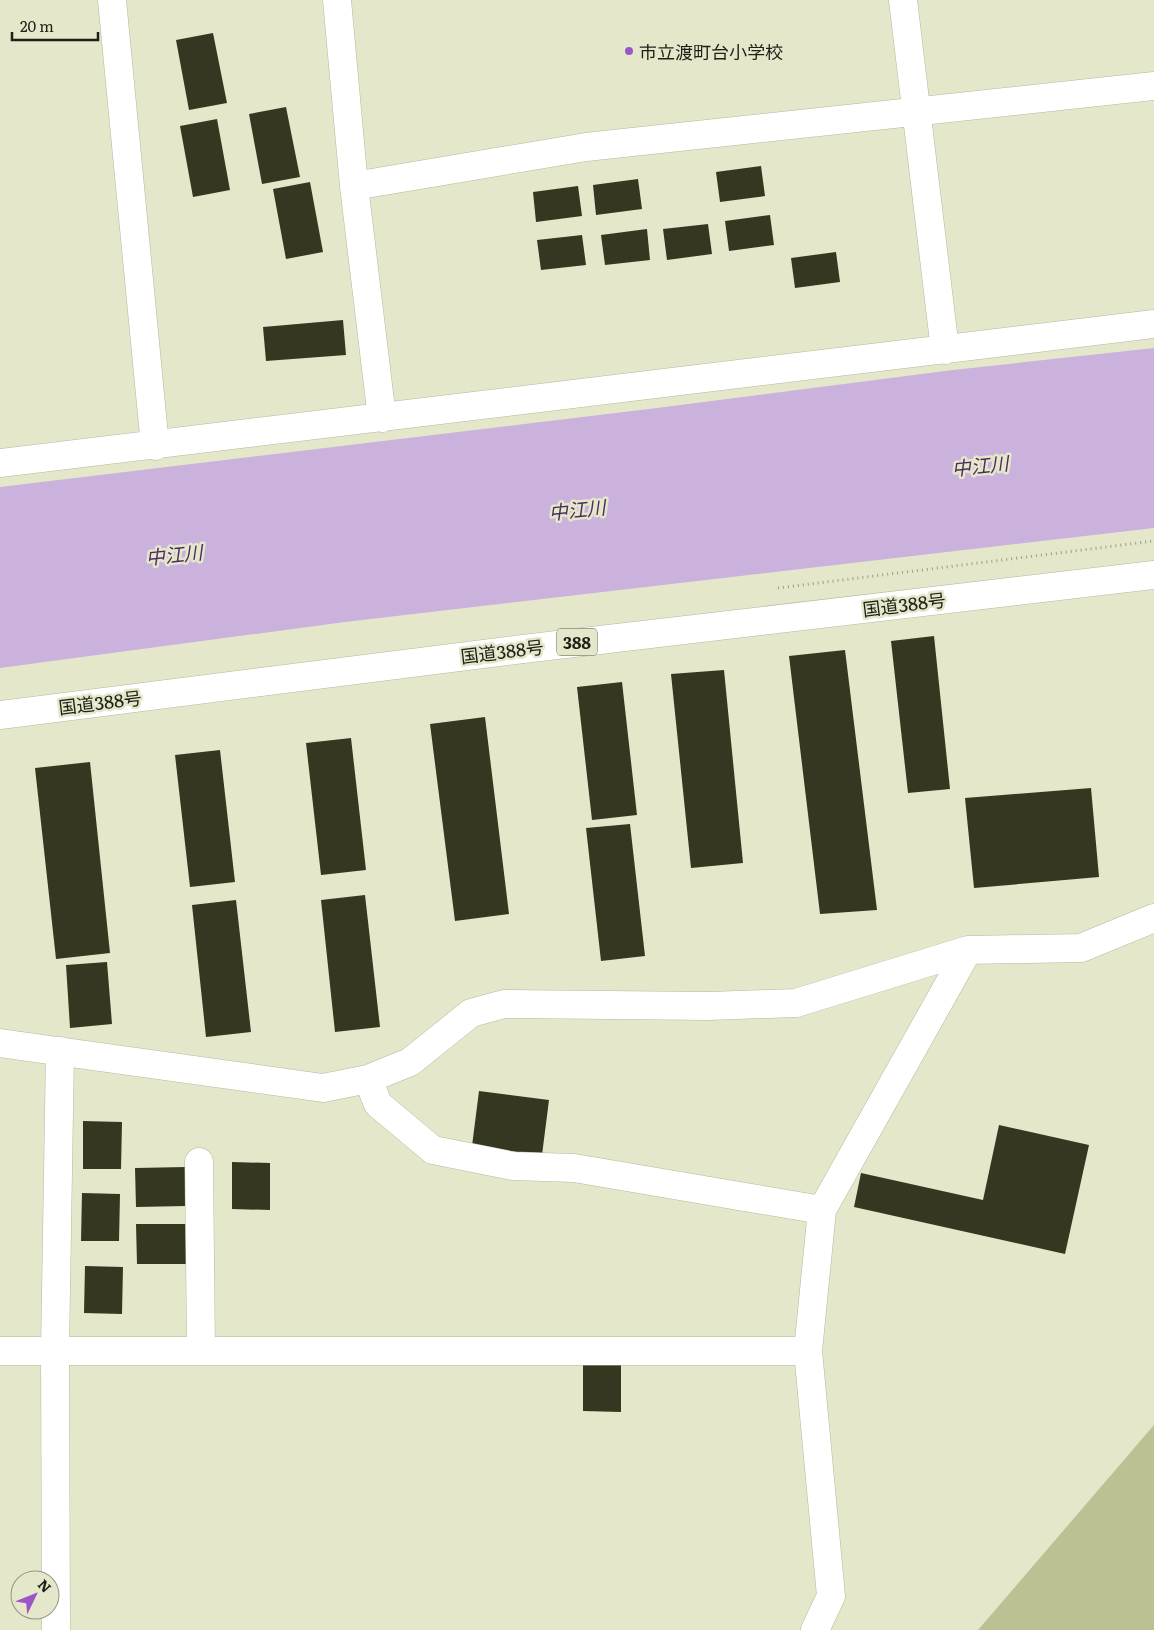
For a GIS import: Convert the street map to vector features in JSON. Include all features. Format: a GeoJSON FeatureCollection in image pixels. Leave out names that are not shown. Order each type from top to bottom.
{"type":"FeatureCollection","features":[{"type":"Feature","properties":{"kind":"main road"},"geometry":{"type":"LineString","coordinates":[[112,0],[155,446]]}},
{"type":"Feature","properties":{"kind":"main road"},"geometry":{"type":"LineString","coordinates":[[337,0],[354,186],[382,418]]}},
{"type":"Feature","properties":{"kind":"main road"},"geometry":{"type":"LineString","coordinates":[[904,0],[945,350]]}},
{"type":"Feature","properties":{"kind":"main road"},"geometry":{"type":"LineString","coordinates":[[354,186],[586,147],[1154,86]]}},
{"type":"Feature","properties":{"kind":"main road"},"geometry":{"type":"LineString","coordinates":[[0,463],[155,446],[1154,324]]}},
{"type":"Feature","properties":{"kind":"main road","name":"国道388号"},"geometry":{"type":"LineString","coordinates":[[0,715],[523,648],[1154,575]]}},
{"type":"Feature","properties":{"kind":"main road"},"geometry":{"type":"LineString","coordinates":[[0,1043],[323,1088],[368,1080],[410,1062],[471,1013],[504,1004],[709,1006],[796,1003],[968,950],[1081,948],[1154,918]]}},
{"type":"Feature","properties":{"kind":"main road"},"geometry":{"type":"LineString","coordinates":[[815,1630],[831,1596],[808,1351],[822,1210],[968,950]]}},
{"type":"Feature","properties":{"kind":"main road"},"geometry":{"type":"LineString","coordinates":[[56,1630],[55,1350],[60,1052]]}},
{"type":"Feature","properties":{"kind":"main road"},"geometry":{"type":"LineString","coordinates":[[368,1080],[378,1104],[433,1150],[513,1166],[574,1168],[822,1210]]}},
{"type":"Feature","properties":{"kind":"main road"},"geometry":{"type":"LineString","coordinates":[[199,1162],[201,1351]]}},
{"type":"Feature","properties":{"kind":"main road"},"geometry":{"type":"LineString","coordinates":[[0,1351],[808,1351]]}},
{"type":"Feature","properties":{"kind":"green space"},"geometry":{"type":"Polygon","coordinates":[[[1154,1425],[1154,1630],[978,1630],[1154,1425]]]}},
{"type":"Feature","properties":{"kind":"water","name":"中江川"},"geometry":{"type":"Polygon","coordinates":[[[1154,348],[1154,528],[345,622],[0,668],[0,487],[657,408],[953,370],[1154,348]]]}},
{"type":"Feature","properties":{"kind":"building"},"geometry":{"type":"Polygon","coordinates":[[[213,33],[227,103],[189,110],[176,40],[213,33]]]}},
{"type":"Feature","properties":{"kind":"building"},"geometry":{"type":"Polygon","coordinates":[[[286,107],[300,177],[262,184],[249,114],[286,107]]]}},
{"type":"Feature","properties":{"kind":"building"},"geometry":{"type":"Polygon","coordinates":[[[217,119],[230,190],[193,197],[180,126],[217,119]]]}},
{"type":"Feature","properties":{"kind":"building"},"geometry":{"type":"Polygon","coordinates":[[[761,166],[765,196],[720,202],[716,172],[761,166]]]}},
{"type":"Feature","properties":{"kind":"building"},"geometry":{"type":"Polygon","coordinates":[[[638,179],[642,209],[596,215],[593,185],[638,179]]]}},
{"type":"Feature","properties":{"kind":"building"},"geometry":{"type":"Polygon","coordinates":[[[310,182],[323,252],[286,259],[273,189],[310,182]]]}},
{"type":"Feature","properties":{"kind":"building"},"geometry":{"type":"Polygon","coordinates":[[[578,186],[582,216],[536,222],[533,192],[578,186]]]}},
{"type":"Feature","properties":{"kind":"building"},"geometry":{"type":"Polygon","coordinates":[[[770,215],[774,245],[729,251],[725,221],[770,215]]]}},
{"type":"Feature","properties":{"kind":"building"},"geometry":{"type":"Polygon","coordinates":[[[708,224],[712,254],[667,260],[663,229],[708,224]]]}},
{"type":"Feature","properties":{"kind":"building"},"geometry":{"type":"Polygon","coordinates":[[[647,229],[650,260],[605,265],[601,235],[647,229]]]}},
{"type":"Feature","properties":{"kind":"building"},"geometry":{"type":"Polygon","coordinates":[[[582,235],[586,265],[541,270],[537,240],[582,235]]]}},
{"type":"Feature","properties":{"kind":"building"},"geometry":{"type":"Polygon","coordinates":[[[836,252],[840,282],[795,288],[791,258],[836,252]]]}},
{"type":"Feature","properties":{"kind":"building"},"geometry":{"type":"Polygon","coordinates":[[[343,320],[346,355],[266,361],[263,327],[343,320]]]}},
{"type":"Feature","properties":{"kind":"building"},"geometry":{"type":"Polygon","coordinates":[[[934,636],[950,789],[908,793],[891,641],[934,636]]]}},
{"type":"Feature","properties":{"kind":"building"},"geometry":{"type":"Polygon","coordinates":[[[845,650],[877,910],[820,914],[789,656],[845,650]]]}},
{"type":"Feature","properties":{"kind":"building"},"geometry":{"type":"Polygon","coordinates":[[[724,670],[743,863],[691,868],[671,674],[724,670]]]}},
{"type":"Feature","properties":{"kind":"building"},"geometry":{"type":"Polygon","coordinates":[[[622,682],[637,815],[592,820],[577,687],[622,682]]]}},
{"type":"Feature","properties":{"kind":"building"},"geometry":{"type":"Polygon","coordinates":[[[485,717],[509,914],[455,921],[430,724],[485,717]]]}},
{"type":"Feature","properties":{"kind":"building"},"geometry":{"type":"Polygon","coordinates":[[[351,738],[366,870],[321,875],[306,743],[351,738]]]}},
{"type":"Feature","properties":{"kind":"building"},"geometry":{"type":"Polygon","coordinates":[[[220,750],[235,882],[190,887],[175,755],[220,750]]]}},
{"type":"Feature","properties":{"kind":"building"},"geometry":{"type":"Polygon","coordinates":[[[90,762],[110,953],[56,959],[35,768],[90,762]]]}},
{"type":"Feature","properties":{"kind":"building"},"geometry":{"type":"Polygon","coordinates":[[[1091,788],[1099,877],[974,888],[965,798],[1091,788]]]}},
{"type":"Feature","properties":{"kind":"building"},"geometry":{"type":"Polygon","coordinates":[[[630,824],[645,956],[601,961],[586,828],[630,824]]]}},
{"type":"Feature","properties":{"kind":"building"},"geometry":{"type":"Polygon","coordinates":[[[365,895],[380,1027],[335,1032],[321,900],[365,895]]]}},
{"type":"Feature","properties":{"kind":"building"},"geometry":{"type":"Polygon","coordinates":[[[236,900],[251,1032],[206,1037],[192,905],[236,900]]]}},
{"type":"Feature","properties":{"kind":"building"},"geometry":{"type":"Polygon","coordinates":[[[107,962],[112,1024],[70,1028],[66,965],[107,962]]]}},
{"type":"Feature","properties":{"kind":"building"},"geometry":{"type":"Polygon","coordinates":[[[479,1091],[549,1100],[542,1155],[472,1146],[479,1091]]]}},
{"type":"Feature","properties":{"kind":"building"},"geometry":{"type":"Polygon","coordinates":[[[83,1121],[122,1122],[121,1169],[83,1169],[83,1121]]]}},
{"type":"Feature","properties":{"kind":"building"},"geometry":{"type":"Polygon","coordinates":[[[999,1125],[1089,1145],[1065,1254],[854,1207],[861,1173],[983,1200],[999,1125]]]}},
{"type":"Feature","properties":{"kind":"building"},"geometry":{"type":"Polygon","coordinates":[[[232,1162],[270,1163],[270,1210],[232,1209],[232,1162]]]}},
{"type":"Feature","properties":{"kind":"building"},"geometry":{"type":"Polygon","coordinates":[[[186,1167],[186,1206],[136,1207],[135,1168],[186,1167]]]}},
{"type":"Feature","properties":{"kind":"building"},"geometry":{"type":"Polygon","coordinates":[[[82,1193],[120,1194],[119,1241],[81,1241],[82,1193]]]}},
{"type":"Feature","properties":{"kind":"building"},"geometry":{"type":"Polygon","coordinates":[[[136,1224],[187,1224],[187,1264],[137,1264],[136,1224]]]}},
{"type":"Feature","properties":{"kind":"building"},"geometry":{"type":"Polygon","coordinates":[[[85,1266],[123,1267],[122,1314],[84,1313],[85,1266]]]}},
{"type":"Feature","properties":{"kind":"building"},"geometry":{"type":"Polygon","coordinates":[[[583,1364],[621,1365],[621,1412],[583,1411],[583,1364]]]}},
{"type":"Feature","properties":{"kind":"place","name":"市立渡町台小学校"},"geometry":{"type":"Point","coordinates":[629,51]}}]}
